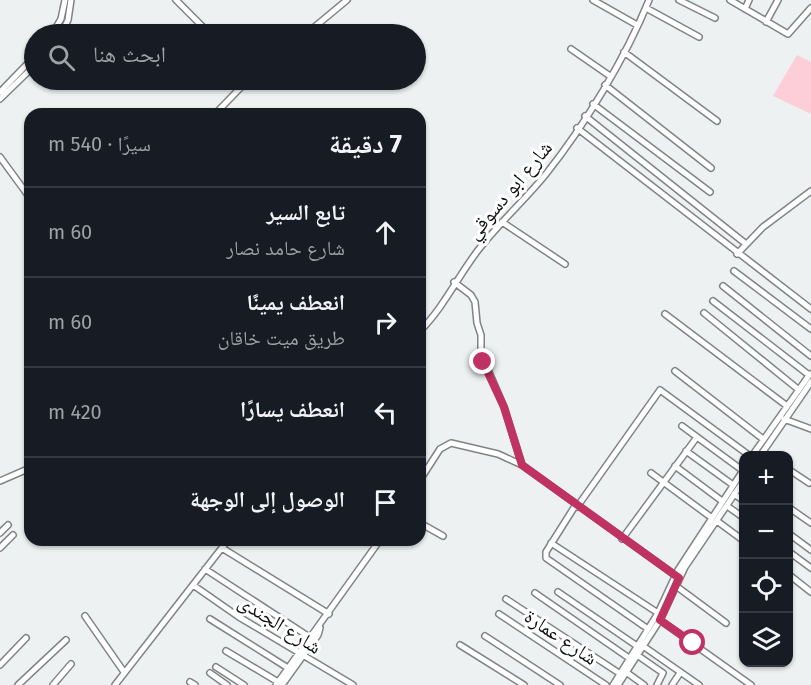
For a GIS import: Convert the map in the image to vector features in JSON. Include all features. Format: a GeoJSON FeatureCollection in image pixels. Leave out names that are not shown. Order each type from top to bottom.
{"type":"FeatureCollection","features":[{"type":"Feature","properties":{"kind":"street"},"geometry":{"type":"LineString","coordinates":[[58,24],[65,0]]}},
{"type":"Feature","properties":{"kind":"street"},"geometry":{"type":"LineString","coordinates":[[66,24],[71,0]]}},
{"type":"Feature","properties":{"kind":"street"},"geometry":{"type":"LineString","coordinates":[[176,0],[200,24]]}},
{"type":"Feature","properties":{"kind":"street"},"geometry":{"type":"LineString","coordinates":[[318,24],[347,0]]}},
{"type":"Feature","properties":{"kind":"street"},"geometry":{"type":"LineString","coordinates":[[592,0],[637,25]]}},
{"type":"Feature","properties":{"kind":"street","name":"شارع ابو دسوقي"},"geometry":{"type":"LineString","coordinates":[[426,324],[439,309],[454,282],[502,222],[547,173],[605,85],[649,0]]}},
{"type":"Feature","properties":{"kind":"street"},"geometry":{"type":"LineString","coordinates":[[679,0],[715,18]]}},
{"type":"Feature","properties":{"kind":"street"},"geometry":{"type":"LineString","coordinates":[[730,0],[790,34],[811,8]]}},
{"type":"Feature","properties":{"kind":"street"},"geometry":{"type":"LineString","coordinates":[[745,9],[749,0]]}},
{"type":"Feature","properties":{"kind":"street"},"geometry":{"type":"LineString","coordinates":[[766,22],[778,0]]}},
{"type":"Feature","properties":{"kind":"street"},"geometry":{"type":"LineString","coordinates":[[646,8],[699,37]]}},
{"type":"Feature","properties":{"kind":"street"},"geometry":{"type":"LineString","coordinates":[[570,49],[610,76]]}},
{"type":"Feature","properties":{"kind":"street"},"geometry":{"type":"LineString","coordinates":[[624,52],[717,121]]}},
{"type":"Feature","properties":{"kind":"street"},"geometry":{"type":"LineString","coordinates":[[0,92],[24,67]]}},
{"type":"Feature","properties":{"kind":"street"},"geometry":{"type":"LineString","coordinates":[[0,99],[24,76]]}},
{"type":"Feature","properties":{"kind":"street"},"geometry":{"type":"LineString","coordinates":[[605,85],[711,168]]}},
{"type":"Feature","properties":{"kind":"street"},"geometry":{"type":"LineString","coordinates":[[221,108],[238,90]]}},
{"type":"Feature","properties":{"kind":"street"},"geometry":{"type":"LineString","coordinates":[[593,104],[710,192]]}},
{"type":"Feature","properties":{"kind":"street"},"geometry":{"type":"LineString","coordinates":[[585,116],[746,244]]}},
{"type":"Feature","properties":{"kind":"street"},"geometry":{"type":"LineString","coordinates":[[577,128],[811,309]]}},
{"type":"Feature","properties":{"kind":"street"},"geometry":{"type":"LineString","coordinates":[[0,157],[24,190]]}},
{"type":"Feature","properties":{"kind":"street"},"geometry":{"type":"LineString","coordinates":[[737,254],[763,227],[809,194]]}},
{"type":"Feature","properties":{"kind":"street"},"geometry":{"type":"LineString","coordinates":[[502,222],[565,264]]}},
{"type":"Feature","properties":{"kind":"street"},"geometry":{"type":"LineString","coordinates":[[734,271],[811,329]]}},
{"type":"Feature","properties":{"kind":"street"},"geometry":{"type":"LineString","coordinates":[[454,282],[471,295],[475,302],[483,362],[504,407],[522,465]]}},
{"type":"Feature","properties":{"kind":"street"},"geometry":{"type":"LineString","coordinates":[[723,286],[811,356]]}},
{"type":"Feature","properties":{"kind":"street"},"geometry":{"type":"LineString","coordinates":[[713,301],[810,377],[805,389],[755,451]]}},
{"type":"Feature","properties":{"kind":"street"},"geometry":{"type":"LineString","coordinates":[[704,313],[805,389]]}},
{"type":"Feature","properties":{"kind":"street"},"geometry":{"type":"LineString","coordinates":[[665,314],[787,406]]}},
{"type":"Feature","properties":{"kind":"street"},"geometry":{"type":"LineString","coordinates":[[675,371],[763,440]]}},
{"type":"Feature","properties":{"kind":"street"},"geometry":{"type":"LineString","coordinates":[[762,451],[787,406],[805,389]]}},
{"type":"Feature","properties":{"kind":"street"},"geometry":{"type":"LineString","coordinates":[[648,628],[548,560],[546,552],[576,506],[659,391],[664,391],[744,451]]}},
{"type":"Feature","properties":{"kind":"street"},"geometry":{"type":"LineString","coordinates":[[782,418],[811,429]]}},
{"type":"Feature","properties":{"kind":"street"},"geometry":{"type":"LineString","coordinates":[[682,426],[739,467]]}},
{"type":"Feature","properties":{"kind":"street"},"geometry":{"type":"LineString","coordinates":[[622,539],[697,437]]}},
{"type":"Feature","properties":{"kind":"street"},"geometry":{"type":"LineString","coordinates":[[426,471],[440,449],[452,443],[498,454],[522,465],[677,577]]}},
{"type":"Feature","properties":{"kind":"street"},"geometry":{"type":"LineString","coordinates":[[686,452],[733,485]]}},
{"type":"Feature","properties":{"kind":"street"},"geometry":{"type":"LineString","coordinates":[[675,466],[739,514]]}},
{"type":"Feature","properties":{"kind":"street"},"geometry":{"type":"LineString","coordinates":[[0,481],[24,471]]}},
{"type":"Feature","properties":{"kind":"street"},"geometry":{"type":"LineString","coordinates":[[793,472],[809,483]]}},
{"type":"Feature","properties":{"kind":"street"},"geometry":{"type":"LineString","coordinates":[[651,473],[739,537]]}},
{"type":"Feature","properties":{"kind":"street"},"geometry":{"type":"LineString","coordinates":[[725,503],[739,476]]}},
{"type":"Feature","properties":{"kind":"street"},"geometry":{"type":"LineString","coordinates":[[618,685],[637,655],[648,628],[658,617],[677,577],[725,503],[739,487]]}},
{"type":"Feature","properties":{"kind":"street"},"geometry":{"type":"LineString","coordinates":[[734,494],[739,498]]}},
{"type":"Feature","properties":{"kind":"street"},"geometry":{"type":"LineString","coordinates":[[793,510],[811,524]]}},
{"type":"Feature","properties":{"kind":"street"},"geometry":{"type":"LineString","coordinates":[[0,532],[8,525]]}},
{"type":"Feature","properties":{"kind":"street"},"geometry":{"type":"LineString","coordinates":[[426,526],[443,536]]}},
{"type":"Feature","properties":{"kind":"street"},"geometry":{"type":"LineString","coordinates":[[0,548],[13,535]]}},
{"type":"Feature","properties":{"kind":"street"},"geometry":{"type":"LineString","coordinates":[[793,536],[811,550]]}},
{"type":"Feature","properties":{"kind":"street"},"geometry":{"type":"LineString","coordinates":[[551,543],[751,685]]}},
{"type":"Feature","properties":{"kind":"street"},"geometry":{"type":"LineString","coordinates":[[280,683],[376,546]]}},
{"type":"Feature","properties":{"kind":"street"},"geometry":{"type":"LineString","coordinates":[[115,685],[222,548],[329,614]]}},
{"type":"Feature","properties":{"kind":"street"},"geometry":{"type":"LineString","coordinates":[[793,555],[811,568]]}},
{"type":"Feature","properties":{"kind":"street"},"geometry":{"type":"LineString","coordinates":[[206,569],[310,638]]}},
{"type":"Feature","properties":{"kind":"street"},"geometry":{"type":"LineString","coordinates":[[613,685],[658,617],[676,586],[677,577]]}},
{"type":"Feature","properties":{"kind":"street"},"geometry":{"type":"LineString","coordinates":[[793,577],[811,592]]}},
{"type":"Feature","properties":{"kind":"street","name":"شارع الجندى"},"geometry":{"type":"LineString","coordinates":[[193,585],[300,655],[353,685]]}},
{"type":"Feature","properties":{"kind":"street"},"geometry":{"type":"LineString","coordinates":[[676,586],[726,623]]}},
{"type":"Feature","properties":{"kind":"street"},"geometry":{"type":"LineString","coordinates":[[558,592],[699,685]]}},
{"type":"Feature","properties":{"kind":"street"},"geometry":{"type":"LineString","coordinates":[[535,593],[629,658]]}},
{"type":"Feature","properties":{"kind":"street"},"geometry":{"type":"LineString","coordinates":[[506,598],[619,673]]}},
{"type":"Feature","properties":{"kind":"street","name":"شارع عمارة"},"geometry":{"type":"LineString","coordinates":[[499,614],[606,685]]}},
{"type":"Feature","properties":{"kind":"street"},"geometry":{"type":"LineString","coordinates":[[85,616],[124,672]]}},
{"type":"Feature","properties":{"kind":"street"},"geometry":{"type":"LineString","coordinates":[[210,619],[288,668]]}},
{"type":"Feature","properties":{"kind":"street"},"geometry":{"type":"LineString","coordinates":[[280,683],[288,668],[318,635],[320,627]]}},
{"type":"Feature","properties":{"kind":"street"},"geometry":{"type":"LineString","coordinates":[[485,636],[560,685]]}},
{"type":"Feature","properties":{"kind":"street"},"geometry":{"type":"LineString","coordinates":[[0,665],[26,638]]}},
{"type":"Feature","properties":{"kind":"street"},"geometry":{"type":"LineString","coordinates":[[18,685],[66,640]]}},
{"type":"Feature","properties":{"kind":"street"},"geometry":{"type":"LineString","coordinates":[[460,645],[524,685]]}},
{"type":"Feature","properties":{"kind":"street"},"geometry":{"type":"LineString","coordinates":[[226,651],[280,683],[291,685]]}},
{"type":"Feature","properties":{"kind":"street"},"geometry":{"type":"LineString","coordinates":[[637,655],[663,673],[657,685]]}},
{"type":"Feature","properties":{"kind":"street"},"geometry":{"type":"LineString","coordinates":[[53,685],[71,664]]}},
{"type":"Feature","properties":{"kind":"street"},"geometry":{"type":"LineString","coordinates":[[216,666],[244,685]]}},
{"type":"Feature","properties":{"kind":"street"},"geometry":{"type":"LineString","coordinates":[[626,672],[644,685]]}},
{"type":"Feature","properties":{"kind":"street"},"geometry":{"type":"LineString","coordinates":[[672,685],[680,672]]}},
{"type":"Feature","properties":{"kind":"street"},"geometry":{"type":"LineString","coordinates":[[210,673],[227,685]]}},
{"type":"Feature","properties":{"kind":"shaded area"},"geometry":{"type":"Polygon","coordinates":[[[797,55],[811,62],[811,114],[773,96],[797,55]]]}},
{"type":"Feature","properties":{"kind":"route"},"geometry":{"type":"LineString","coordinates":[[483,362],[504,407],[522,465],[550,488],[679,578],[660,620],[693,643]]}}]}
